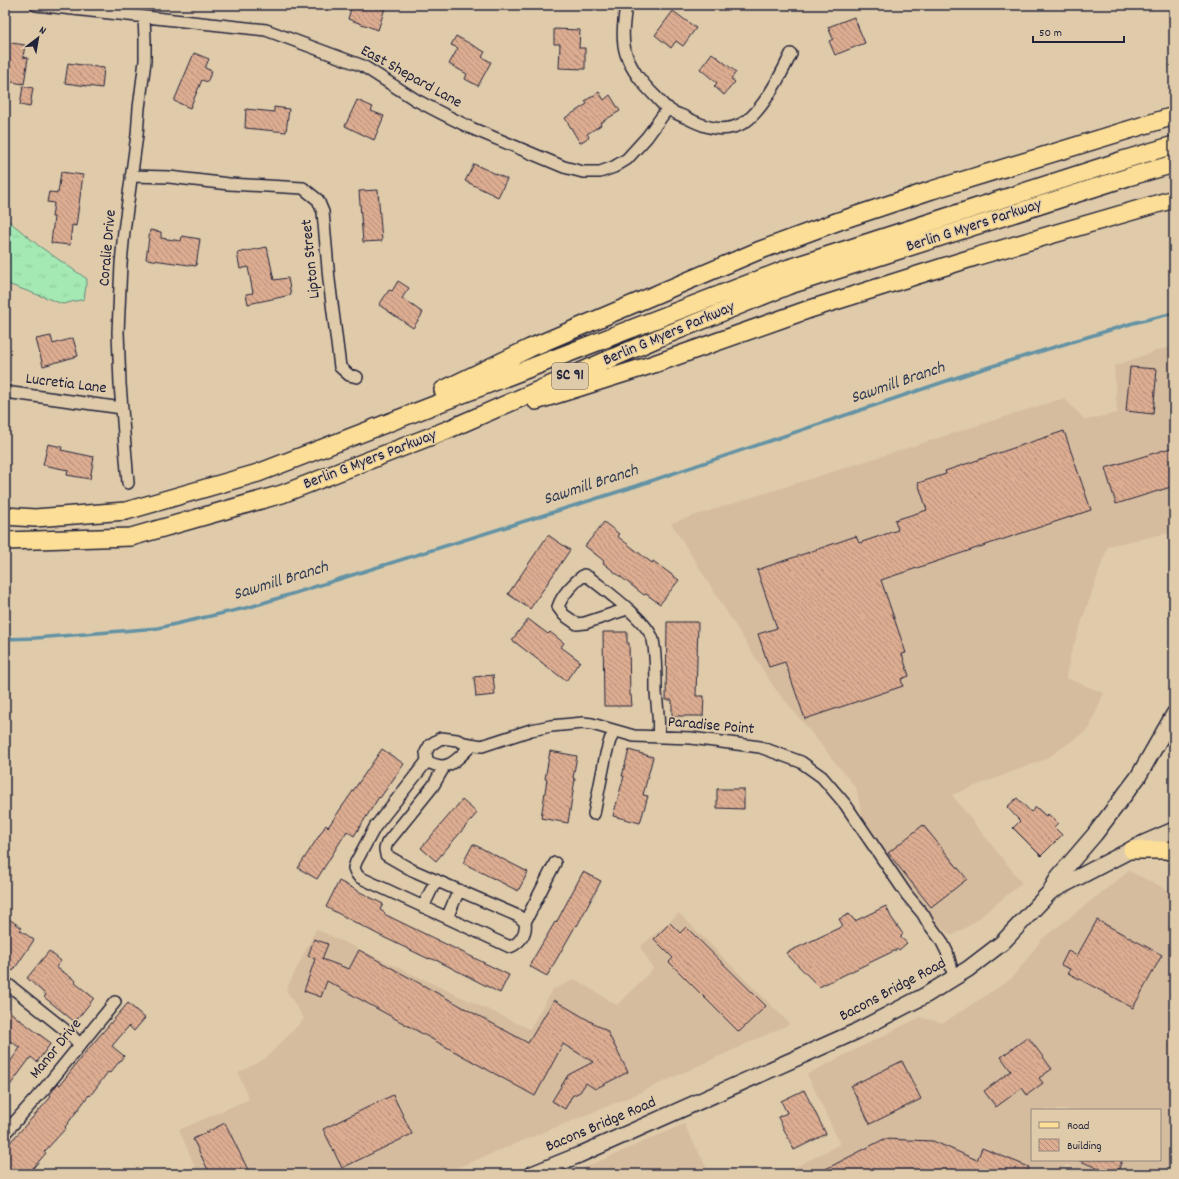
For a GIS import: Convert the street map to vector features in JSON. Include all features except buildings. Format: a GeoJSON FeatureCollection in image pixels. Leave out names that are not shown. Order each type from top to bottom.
{"type":"FeatureCollection","features":[{"type":"Feature","properties":{"kind":"main road"},"geometry":{"type":"LineString","coordinates":[[341,440],[530,348],[758,251],[839,221],[932,190],[1174,116]]}},
{"type":"Feature","properties":{"kind":"main road","name":"Berlin G Myers Parkway"},"geometry":{"type":"LineString","coordinates":[[5,516],[35,518],[126,511],[258,473],[789,268],[1123,160],[1174,145]]}},
{"type":"Feature","properties":{"kind":"main road","name":"Berlin G Myers Parkway"},"geometry":{"type":"LineString","coordinates":[[5,542],[130,537],[282,494],[447,430],[656,339],[787,286],[1128,177],[1174,164]]}},
{"type":"Feature","properties":{"kind":"main road"},"geometry":{"type":"LineString","coordinates":[[447,430],[654,364],[807,310],[978,256],[1174,199]]}},
{"type":"Feature","properties":{"kind":"main road","name":"Bacons Bridge Road"},"geometry":{"type":"LineString","coordinates":[[532,1174],[579,1156],[855,1032],[903,1008],[968,970],[1002,943],[1050,892],[1059,876],[1095,834],[1138,777],[1174,714]]}},
{"type":"Feature","properties":{"kind":"main road"},"geometry":{"type":"LineString","coordinates":[[1050,892],[1174,830]]}},
{"type":"Feature","properties":{"kind":"main road"},"geometry":{"type":"LineString","coordinates":[[1132,850],[1168,850],[1174,853]]}},
{"type":"Feature","properties":{"kind":"street","name":"East Shepard Lane"},"geometry":{"type":"LineString","coordinates":[[36,5],[266,30],[363,66],[441,114],[564,167],[583,172],[600,172],[614,167],[627,159],[647,137],[668,108]]}},
{"type":"Feature","properties":{"kind":"street"},"geometry":{"type":"LineString","coordinates":[[626,5],[623,40],[625,52],[636,75],[668,108],[707,128],[717,129],[737,126],[746,121],[764,101],[792,54]]}},
{"type":"Feature","properties":{"kind":"street","name":"Coralie Drive"},"geometry":{"type":"LineString","coordinates":[[128,483],[118,332],[121,264],[137,135],[144,61],[144,17]]}},
{"type":"Feature","properties":{"kind":"street","name":"Lipton Street"},"geometry":{"type":"LineString","coordinates":[[131,176],[168,177],[230,184],[303,188],[318,200],[323,212],[330,287],[340,367],[349,375],[357,377]]}},
{"type":"Feature","properties":{"kind":"street","name":"Lucretia Lane"},"geometry":{"type":"LineString","coordinates":[[5,392],[122,408]]}},
{"type":"Feature","properties":{"kind":"street"},"geometry":{"type":"LineString","coordinates":[[627,609],[585,623],[576,624],[564,615],[558,607],[560,601],[584,575],[590,578],[627,609],[642,623],[652,639],[656,677],[657,712],[660,725],[658,738]]}},
{"type":"Feature","properties":{"kind":"street","name":"Paradise Point"},"geometry":{"type":"LineString","coordinates":[[427,761],[426,752],[430,745],[441,738],[482,746],[531,730],[551,726],[588,724],[634,736],[691,738],[760,746],[801,762],[822,777],[845,804],[907,894],[923,914],[941,940],[947,952],[954,978]]}},
{"type":"Feature","properties":{"kind":"street"},"geometry":{"type":"LineString","coordinates":[[594,814],[606,754],[610,740],[615,731]]}},
{"type":"Feature","properties":{"kind":"street"},"geometry":{"type":"LineString","coordinates":[[472,745],[453,762],[444,767],[433,786],[386,843],[386,855],[412,870],[518,916],[525,922]]}},
{"type":"Feature","properties":{"kind":"street"},"geometry":{"type":"LineString","coordinates":[[444,767],[433,765],[427,761],[375,827],[361,851],[354,868],[359,877],[510,947],[516,945],[521,939],[526,928],[525,922],[555,863]]}},
{"type":"Feature","properties":{"kind":"street"},"geometry":{"type":"LineString","coordinates":[[423,907],[436,880]]}},
{"type":"Feature","properties":{"kind":"street"},"geometry":{"type":"LineString","coordinates":[[447,918],[459,890]]}},
{"type":"Feature","properties":{"kind":"street"},"geometry":{"type":"LineString","coordinates":[[5,982],[53,1022],[69,1033],[80,1045]]}},
{"type":"Feature","properties":{"kind":"street","name":"Manor Drive"},"geometry":{"type":"LineString","coordinates":[[5,1134],[45,1088],[115,1002]]}},
{"type":"Feature","properties":{"kind":"shaded area"},"geometry":{"type":"Polygon","coordinates":[[[1174,347],[1174,532],[1108,546],[1070,656],[1066,678],[1104,693],[1089,729],[1046,759],[952,795],[1022,883],[973,923],[952,936],[936,923],[864,825],[856,788],[773,686],[671,523],[1064,398],[1085,420],[1117,413],[1114,366],[1161,349],[1174,347]]]}},
{"type":"Feature","properties":{"kind":"shaded area"},"geometry":{"type":"Polygon","coordinates":[[[1129,871],[1174,893],[1174,1160],[1172,1174],[1094,1174],[1066,1165],[1059,1174],[782,1174],[840,1144],[807,1074],[920,1017],[943,1023],[1011,979],[1042,939],[1129,871]]]}},
{"type":"Feature","properties":{"kind":"shaded area"},"geometry":{"type":"Polygon","coordinates":[[[679,913],[790,1024],[635,1095],[442,1174],[198,1174],[179,1130],[249,1099],[238,1073],[266,1058],[304,1019],[286,990],[316,929],[530,1029],[552,990],[575,979],[617,1005],[653,969],[640,947],[679,913]]]}},
{"type":"Feature","properties":{"kind":"shaded area"},"geometry":{"type":"Polygon","coordinates":[[[684,1124],[710,1174],[570,1174],[684,1124]]]}},
{"type":"Feature","properties":{"kind":"green space"},"geometry":{"type":"Polygon","coordinates":[[[5,218],[39,246],[87,279],[84,299],[63,304],[5,283],[5,218]]]}},
{"type":"Feature","properties":{"kind":"waterway","name":"Sawmill Branch"},"geometry":{"type":"LineString","coordinates":[[5,639],[36,638],[158,628],[250,607],[627,489],[973,372],[1133,323],[1174,313]]}}]}
